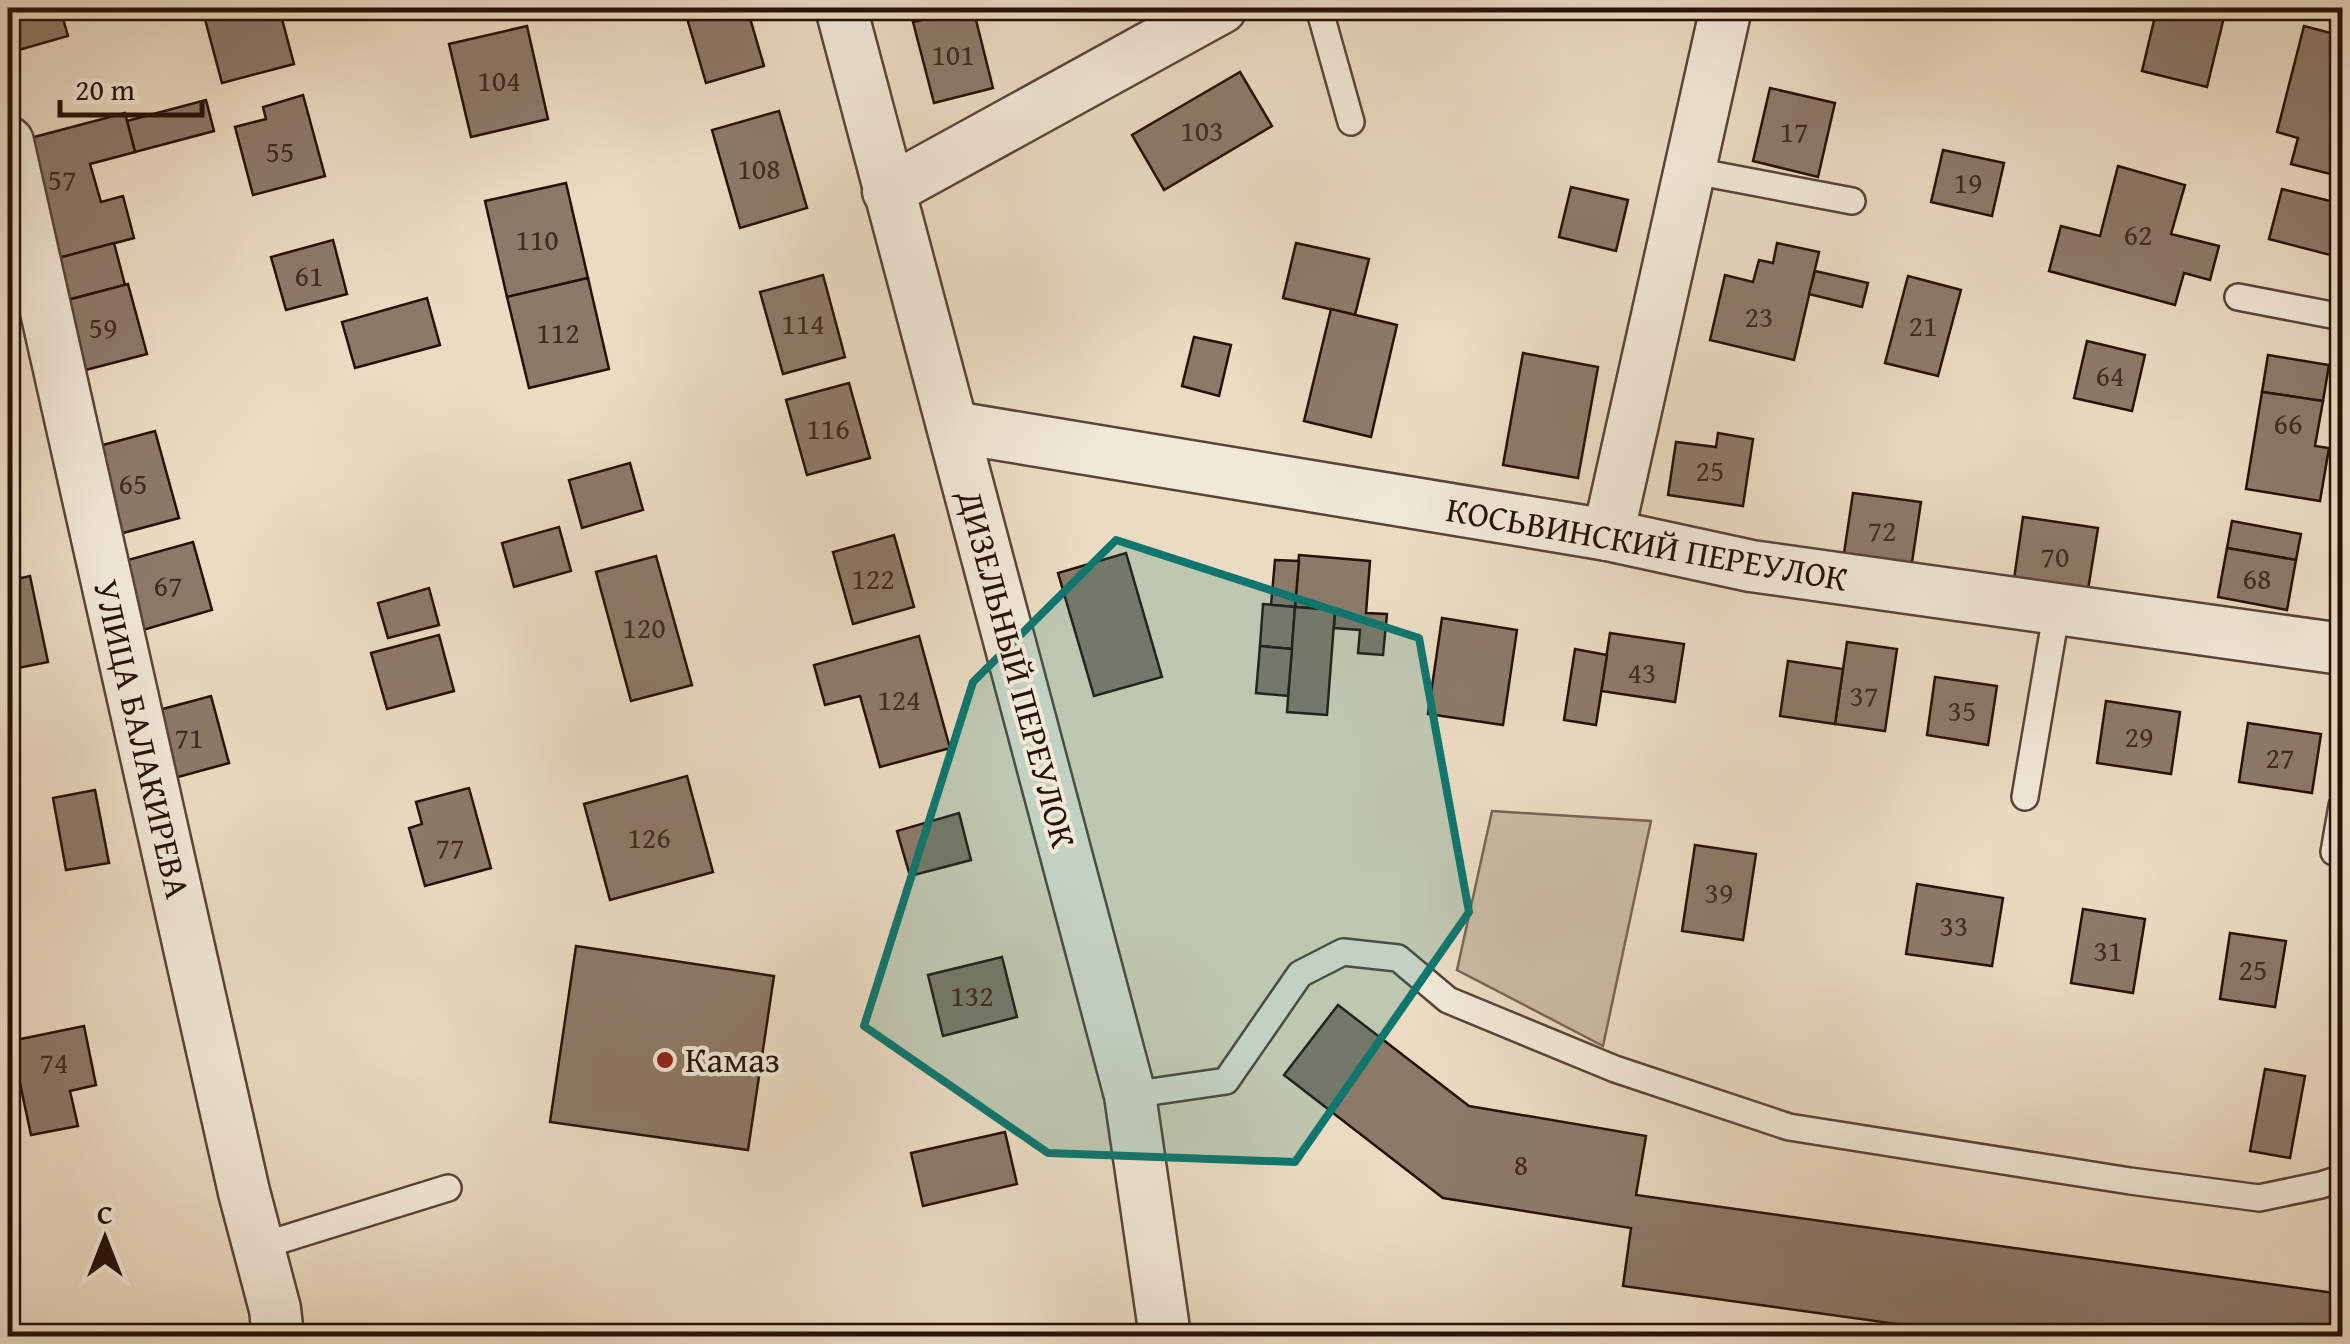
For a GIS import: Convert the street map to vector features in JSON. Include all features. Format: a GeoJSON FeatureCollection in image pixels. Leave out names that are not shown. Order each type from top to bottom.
{"type":"FeatureCollection","features":[{"type":"Feature","properties":{"kind":"street","name":"ДИЗЕЛЬНЫЙ ПЕРЕУЛОК"},"geometry":{"type":"LineString","coordinates":[[840,8],[1130,1094],[1165,1336]]}},
{"type":"Feature","properties":{"kind":"street"},"geometry":{"type":"LineString","coordinates":[[888,191],[1221,8]]}},
{"type":"Feature","properties":{"kind":"street"},"geometry":{"type":"LineString","coordinates":[[1608,535],[1726,8]]}},
{"type":"Feature","properties":{"kind":"street","name":"УЛИЦА БАЛАКИРЕВА"},"geometry":{"type":"LineString","coordinates":[[8,142],[275,1309],[278,1336]]}},
{"type":"Feature","properties":{"kind":"street","name":"КОСЬВИНСКИЙ ПЕРЕУЛОК"},"geometry":{"type":"LineString","coordinates":[[952,426],[1608,535],[1751,566],[2057,609],[2340,634]]}},
{"type":"Feature","properties":{"kind":"lane"},"geometry":{"type":"LineString","coordinates":[[1319,8],[1351,122]]}},
{"type":"Feature","properties":{"kind":"lane"},"geometry":{"type":"LineString","coordinates":[[1690,170],[1852,201]]}},
{"type":"Feature","properties":{"kind":"lane"},"geometry":{"type":"LineString","coordinates":[[2238,297],[2342,317]]}},
{"type":"Feature","properties":{"kind":"lane"},"geometry":{"type":"LineString","coordinates":[[2025,797],[2057,609]]}},
{"type":"Feature","properties":{"kind":"lane"},"geometry":{"type":"LineString","coordinates":[[2334,852],[2342,806]]}},
{"type":"Feature","properties":{"kind":"lane"},"geometry":{"type":"LineString","coordinates":[[1130,1094],[1226,1081],[1300,974],[1343,952],[1398,958],[1448,1000],[1615,1069],[1789,1127],[2259,1198],[2342,1178]]}},
{"type":"Feature","properties":{"kind":"lane"},"geometry":{"type":"LineString","coordinates":[[258,1246],[448,1188]]}},
{"type":"Feature","properties":{"kind":"highlighted area"},"geometry":{"type":"Polygon","coordinates":[[[1116,540],[1419,638],[1469,912],[1295,1162],[1048,1153],[864,1026],[973,682],[1116,540]]]}},
{"type":"Feature","properties":{"kind":"shaded area"},"geometry":{"type":"Polygon","coordinates":[[[1492,811],[1651,821],[1603,1046],[1457,970],[1492,811]]]}},
{"type":"Feature","properties":{"kind":"building"},"geometry":{"type":"Polygon","coordinates":[[[8,8],[60,8],[68,36],[8,53],[8,8]]]}},
{"type":"Feature","properties":{"kind":"building"},"geometry":{"type":"Polygon","coordinates":[[[202,8],[279,8],[294,64],[222,83],[202,8]]]}},
{"type":"Feature","properties":{"kind":"building"},"geometry":{"type":"Polygon","coordinates":[[[428,8],[483,8],[430,19],[428,8]]]}},
{"type":"Feature","properties":{"kind":"building"},"geometry":{"type":"Polygon","coordinates":[[[684,8],[747,8],[764,66],[706,83],[684,8]]]}},
{"type":"Feature","properties":{"kind":"building"},"geometry":{"type":"Polygon","coordinates":[[[973,8],[993,88],[934,103],[913,22],[973,8]]]}},
{"type":"Feature","properties":{"kind":"building"},"geometry":{"type":"Polygon","coordinates":[[[2157,8],[2204,8],[2225,13],[2207,87],[2142,71],[2157,8]]]}},
{"type":"Feature","properties":{"kind":"building"},"geometry":{"type":"Polygon","coordinates":[[[527,26],[548,119],[471,137],[449,44],[527,26]]]}},
{"type":"Feature","properties":{"kind":"building"},"geometry":{"type":"Polygon","coordinates":[[[2304,26],[2342,36],[2342,177],[2291,164],[2298,138],[2277,132],[2304,26]]]}},
{"type":"Feature","properties":{"kind":"building"},"geometry":{"type":"Polygon","coordinates":[[[1240,72],[1272,126],[1164,190],[1132,135],[1240,72]]]}},
{"type":"Feature","properties":{"kind":"building"},"geometry":{"type":"Polygon","coordinates":[[[1770,88],[1835,103],[1818,177],[1753,161],[1770,88]]]}},
{"type":"Feature","properties":{"kind":"building"},"geometry":{"type":"Polygon","coordinates":[[[303,95],[325,176],[253,195],[235,127],[266,119],[263,107],[303,95]]]}},
{"type":"Feature","properties":{"kind":"building"},"geometry":{"type":"Polygon","coordinates":[[[206,100],[214,131],[135,152],[127,121],[206,100]]]}},
{"type":"Feature","properties":{"kind":"building"},"geometry":{"type":"Polygon","coordinates":[[[779,111],[807,208],[740,228],[712,130],[779,111]]]}},
{"type":"Feature","properties":{"kind":"building"},"geometry":{"type":"Polygon","coordinates":[[[125,113],[135,152],[90,164],[101,202],[123,196],[134,238],[40,263],[19,141],[125,113]]]}},
{"type":"Feature","properties":{"kind":"building"},"geometry":{"type":"Polygon","coordinates":[[[1943,150],[2004,163],[1992,216],[1931,202],[1943,150]]]}},
{"type":"Feature","properties":{"kind":"building"},"geometry":{"type":"Polygon","coordinates":[[[2118,166],[2185,185],[2171,234],[2219,246],[2210,280],[2184,273],[2175,305],[2049,271],[2061,226],[2100,236],[2118,166]]]}},
{"type":"Feature","properties":{"kind":"building"},"geometry":{"type":"Polygon","coordinates":[[[566,183],[588,278],[507,297],[485,201],[566,183]]]}},
{"type":"Feature","properties":{"kind":"building"},"geometry":{"type":"Polygon","coordinates":[[[1571,187],[1628,200],[1616,251],[1559,237],[1571,187]]]}},
{"type":"Feature","properties":{"kind":"building"},"geometry":{"type":"Polygon","coordinates":[[[2282,189],[2342,204],[2342,258],[2269,239],[2282,189]]]}},
{"type":"Feature","properties":{"kind":"building"},"geometry":{"type":"Polygon","coordinates":[[[333,240],[347,294],[286,310],[271,257],[333,240]]]}},
{"type":"Feature","properties":{"kind":"building"},"geometry":{"type":"Polygon","coordinates":[[[114,243],[125,285],[60,302],[40,263],[114,243]]]}},
{"type":"Feature","properties":{"kind":"building"},"geometry":{"type":"Polygon","coordinates":[[[1296,243],[1369,259],[1355,315],[1283,298],[1296,243]]]}},
{"type":"Feature","properties":{"kind":"building"},"geometry":{"type":"Polygon","coordinates":[[[1777,243],[1819,252],[1794,360],[1710,340],[1725,275],[1753,282],[1759,260],[1773,263],[1777,243]]]}},
{"type":"Feature","properties":{"kind":"building"},"geometry":{"type":"Polygon","coordinates":[[[1815,271],[1868,283],[1862,307],[1809,294],[1815,271]]]}},
{"type":"Feature","properties":{"kind":"building"},"geometry":{"type":"Polygon","coordinates":[[[823,275],[845,357],[783,374],[760,292],[823,275]]]}},
{"type":"Feature","properties":{"kind":"building"},"geometry":{"type":"Polygon","coordinates":[[[1908,276],[1961,290],[1938,376],[1885,363],[1908,276]]]}},
{"type":"Feature","properties":{"kind":"building"},"geometry":{"type":"Polygon","coordinates":[[[588,278],[609,369],[529,388],[507,297],[588,278]]]}},
{"type":"Feature","properties":{"kind":"building"},"geometry":{"type":"Polygon","coordinates":[[[128,284],[147,354],[78,372],[60,302],[128,284]]]}},
{"type":"Feature","properties":{"kind":"building"},"geometry":{"type":"Polygon","coordinates":[[[427,298],[440,345],[355,368],[342,322],[427,298]]]}},
{"type":"Feature","properties":{"kind":"building"},"geometry":{"type":"Polygon","coordinates":[[[1331,309],[1397,325],[1371,437],[1304,421],[1331,309]]]}},
{"type":"Feature","properties":{"kind":"building"},"geometry":{"type":"Polygon","coordinates":[[[1194,337],[1231,345],[1219,396],[1182,386],[1194,337]]]}},
{"type":"Feature","properties":{"kind":"building"},"geometry":{"type":"Polygon","coordinates":[[[2087,341],[2145,355],[2132,411],[2074,398],[2087,341]]]}},
{"type":"Feature","properties":{"kind":"building"},"geometry":{"type":"Polygon","coordinates":[[[1523,353],[1598,367],[1578,478],[1503,465],[1523,353]]]}},
{"type":"Feature","properties":{"kind":"building"},"geometry":{"type":"Polygon","coordinates":[[[2268,355],[2329,365],[2323,401],[2262,392],[2268,355]]]}},
{"type":"Feature","properties":{"kind":"building"},"geometry":{"type":"Polygon","coordinates":[[[849,383],[870,458],[807,475],[786,400],[849,383]]]}},
{"type":"Feature","properties":{"kind":"building"},"geometry":{"type":"Polygon","coordinates":[[[2262,392],[2323,401],[2315,446],[2329,448],[2320,501],[2246,489],[2262,392]]]}},
{"type":"Feature","properties":{"kind":"building"},"geometry":{"type":"Polygon","coordinates":[[[155,431],[179,518],[112,536],[88,449],[155,431]]]}},
{"type":"Feature","properties":{"kind":"building"},"geometry":{"type":"Polygon","coordinates":[[[1718,433],[1753,439],[1743,506],[1668,495],[1676,442],[1716,447],[1718,433]]]}},
{"type":"Feature","properties":{"kind":"building"},"geometry":{"type":"Polygon","coordinates":[[[630,463],[643,510],[582,528],[569,480],[630,463]]]}},
{"type":"Feature","properties":{"kind":"building"},"geometry":{"type":"Polygon","coordinates":[[[1853,493],[1921,502],[1911,569],[1843,560],[1853,493]]]}},
{"type":"Feature","properties":{"kind":"building"},"geometry":{"type":"Polygon","coordinates":[[[2023,517],[2098,528],[2087,596],[2013,586],[2023,517]]]}},
{"type":"Feature","properties":{"kind":"building"},"geometry":{"type":"Polygon","coordinates":[[[2232,521],[2301,534],[2296,560],[2227,548],[2232,521]]]}},
{"type":"Feature","properties":{"kind":"building"},"geometry":{"type":"Polygon","coordinates":[[[559,527],[571,571],[514,587],[502,543],[559,527]]]}},
{"type":"Feature","properties":{"kind":"building"},"geometry":{"type":"Polygon","coordinates":[[[894,535],[914,607],[853,624],[833,552],[894,535]]]}},
{"type":"Feature","properties":{"kind":"building"},"geometry":{"type":"Polygon","coordinates":[[[193,542],[212,610],[143,630],[124,561],[193,542]]]}},
{"type":"Feature","properties":{"kind":"building"},"geometry":{"type":"Polygon","coordinates":[[[2227,548],[2296,560],[2287,610],[2218,597],[2227,548]]]}},
{"type":"Feature","properties":{"kind":"building"},"geometry":{"type":"Polygon","coordinates":[[[1126,553],[1162,677],[1094,696],[1058,573],[1126,553]]]}},
{"type":"Feature","properties":{"kind":"building"},"geometry":{"type":"Polygon","coordinates":[[[1299,555],[1370,561],[1366,613],[1387,614],[1383,655],[1358,653],[1360,630],[1334,628],[1335,610],[1295,607],[1299,555]]]}},
{"type":"Feature","properties":{"kind":"building"},"geometry":{"type":"Polygon","coordinates":[[[656,556],[692,685],[631,701],[596,572],[656,556]]]}},
{"type":"Feature","properties":{"kind":"building"},"geometry":{"type":"Polygon","coordinates":[[[1275,560],[1299,561],[1295,607],[1271,605],[1275,560]]]}},
{"type":"Feature","properties":{"kind":"building"},"geometry":{"type":"Polygon","coordinates":[[[30,576],[48,662],[8,670],[8,581],[30,576]]]}},
{"type":"Feature","properties":{"kind":"building"},"geometry":{"type":"Polygon","coordinates":[[[429,588],[439,625],[388,638],[378,603],[429,588]]]}},
{"type":"Feature","properties":{"kind":"building"},"geometry":{"type":"Polygon","coordinates":[[[1263,604],[1295,607],[1292,649],[1260,646],[1263,604]]]}},
{"type":"Feature","properties":{"kind":"building"},"geometry":{"type":"Polygon","coordinates":[[[1295,607],[1335,610],[1327,715],[1287,712],[1295,607]]]}},
{"type":"Feature","properties":{"kind":"building"},"geometry":{"type":"Polygon","coordinates":[[[1442,618],[1517,630],[1503,725],[1428,714],[1442,618]]]}},
{"type":"Feature","properties":{"kind":"building"},"geometry":{"type":"Polygon","coordinates":[[[1610,633],[1684,644],[1675,702],[1601,691],[1610,633]]]}},
{"type":"Feature","properties":{"kind":"building"},"geometry":{"type":"Polygon","coordinates":[[[439,635],[454,691],[387,709],[371,653],[439,635]]]}},
{"type":"Feature","properties":{"kind":"building"},"geometry":{"type":"Polygon","coordinates":[[[919,636],[950,748],[880,767],[860,696],[825,705],[814,665],[919,636]]]}},
{"type":"Feature","properties":{"kind":"building"},"geometry":{"type":"Polygon","coordinates":[[[1847,642],[1897,649],[1885,731],[1835,724],[1847,642]]]}},
{"type":"Feature","properties":{"kind":"building"},"geometry":{"type":"Polygon","coordinates":[[[1260,646],[1292,649],[1288,696],[1256,693],[1260,646]]]}},
{"type":"Feature","properties":{"kind":"building"},"geometry":{"type":"Polygon","coordinates":[[[1575,649],[1607,655],[1596,725],[1564,720],[1575,649]]]}},
{"type":"Feature","properties":{"kind":"building"},"geometry":{"type":"Polygon","coordinates":[[[1788,661],[1843,669],[1835,724],[1780,716],[1788,661]]]}},
{"type":"Feature","properties":{"kind":"building"},"geometry":{"type":"Polygon","coordinates":[[[1935,677],[1997,686],[1988,745],[1927,735],[1935,677]]]}},
{"type":"Feature","properties":{"kind":"building"},"geometry":{"type":"Polygon","coordinates":[[[211,696],[229,763],[167,780],[148,713],[211,696]]]}},
{"type":"Feature","properties":{"kind":"building"},"geometry":{"type":"Polygon","coordinates":[[[2106,701],[2180,712],[2171,774],[2097,763],[2106,701]]]}},
{"type":"Feature","properties":{"kind":"building"},"geometry":{"type":"Polygon","coordinates":[[[2248,723],[2321,734],[2312,793],[2239,782],[2248,723]]]}},
{"type":"Feature","properties":{"kind":"building"},"geometry":{"type":"Polygon","coordinates":[[[687,776],[713,872],[610,900],[584,804],[687,776]]]}},
{"type":"Feature","properties":{"kind":"building"},"geometry":{"type":"Polygon","coordinates":[[[469,788],[491,868],[425,886],[409,828],[422,824],[416,802],[469,788]]]}},
{"type":"Feature","properties":{"kind":"building"},"geometry":{"type":"Polygon","coordinates":[[[95,790],[109,863],[66,870],[53,798],[95,790]]]}},
{"type":"Feature","properties":{"kind":"building"},"geometry":{"type":"Polygon","coordinates":[[[959,813],[971,860],[910,876],[897,831],[959,813]]]}},
{"type":"Feature","properties":{"kind":"building"},"geometry":{"type":"Polygon","coordinates":[[[1695,845],[1756,854],[1743,940],[1682,931],[1695,845]]]}},
{"type":"Feature","properties":{"kind":"building"},"geometry":{"type":"Polygon","coordinates":[[[1917,884],[2003,898],[1992,966],[1906,954],[1917,884]]]}},
{"type":"Feature","properties":{"kind":"building"},"geometry":{"type":"Polygon","coordinates":[[[2083,909],[2145,919],[2133,993],[2071,983],[2083,909]]]}},
{"type":"Feature","properties":{"kind":"building"},"geometry":{"type":"Polygon","coordinates":[[[2230,933],[2286,941],[2275,1007],[2220,999],[2230,933]]]}},
{"type":"Feature","properties":{"kind":"building"},"geometry":{"type":"Polygon","coordinates":[[[576,946],[774,976],[748,1150],[550,1122],[576,946]]]}},
{"type":"Feature","properties":{"kind":"building"},"geometry":{"type":"Polygon","coordinates":[[[1002,957],[1017,1017],[943,1036],[928,975],[1002,957]]]}},
{"type":"Feature","properties":{"kind":"building"},"geometry":{"type":"Polygon","coordinates":[[[1338,1005],[1469,1106],[1646,1136],[1636,1195],[2342,1294],[2342,1336],[1983,1336],[1623,1286],[1631,1228],[1443,1198],[1284,1075],[1338,1005]]]}},
{"type":"Feature","properties":{"kind":"building"},"geometry":{"type":"Polygon","coordinates":[[[84,1026],[96,1085],[70,1091],[78,1126],[31,1135],[11,1041],[84,1026]]]}},
{"type":"Feature","properties":{"kind":"building"},"geometry":{"type":"Polygon","coordinates":[[[2265,1069],[2305,1076],[2290,1158],[2250,1151],[2265,1069]]]}},
{"type":"Feature","properties":{"kind":"building"},"geometry":{"type":"Polygon","coordinates":[[[1005,1132],[1017,1184],[923,1206],[911,1153],[1005,1132]]]}},
{"type":"Feature","properties":{"kind":"place","name":"Камаз"},"geometry":{"type":"Point","coordinates":[665,1060]}}]}
